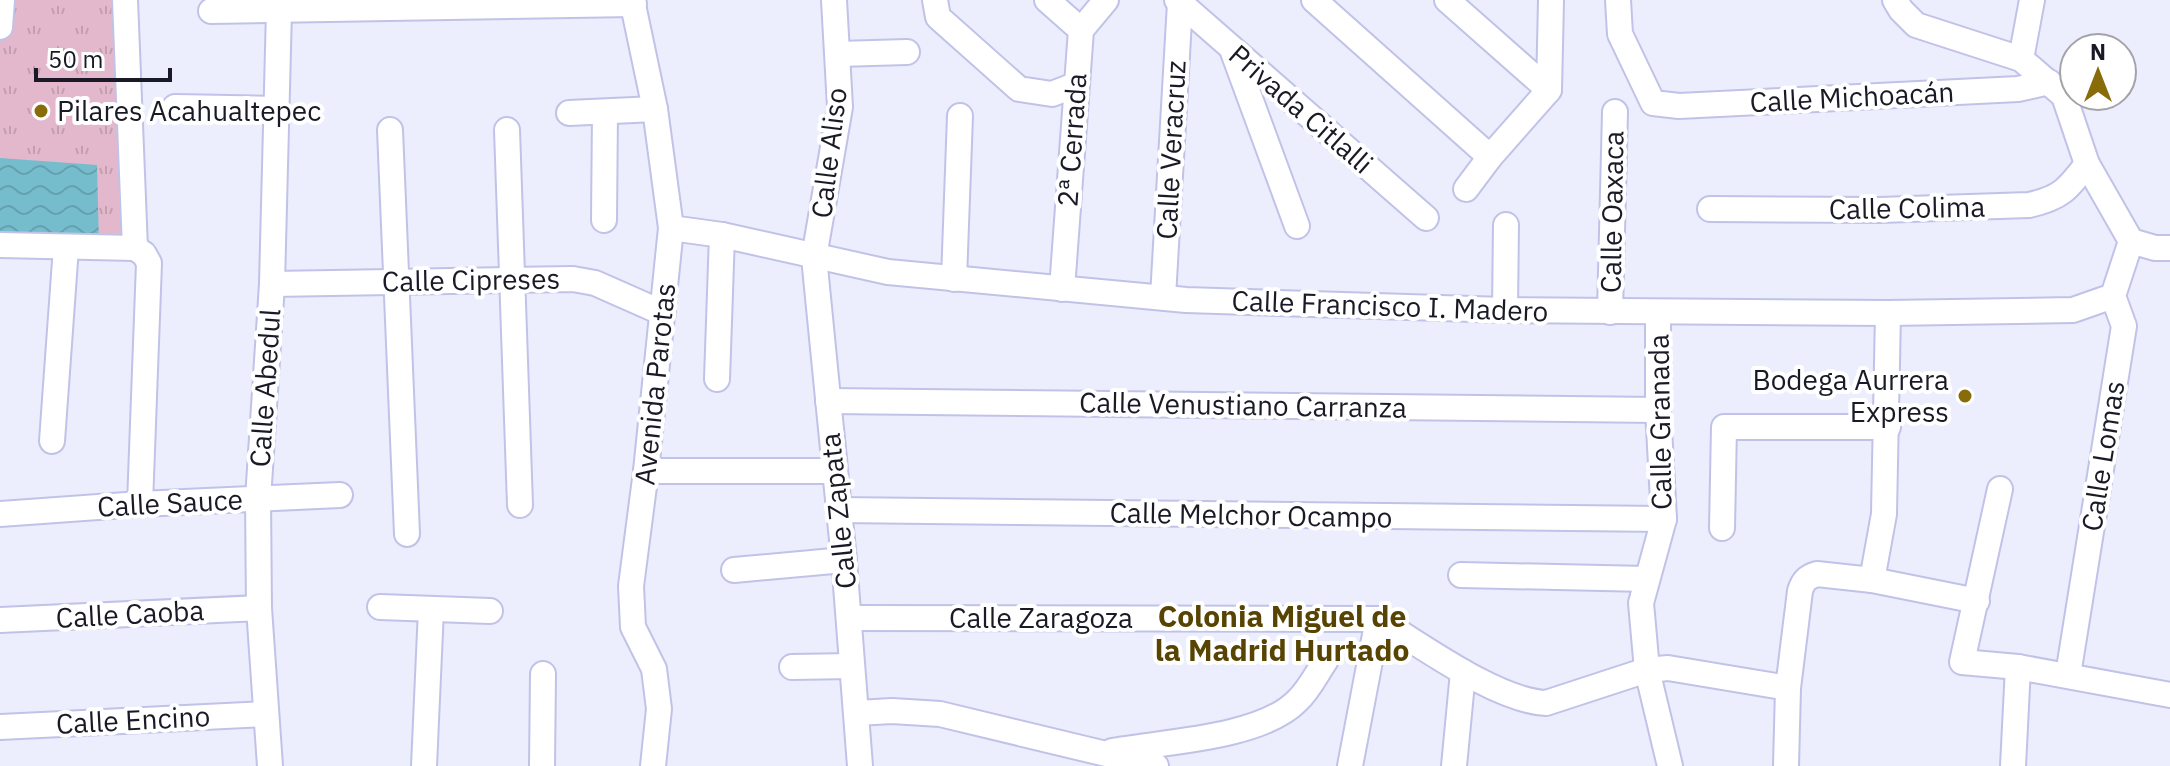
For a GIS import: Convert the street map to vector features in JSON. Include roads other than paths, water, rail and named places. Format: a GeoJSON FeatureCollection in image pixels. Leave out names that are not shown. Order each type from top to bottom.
{"type":"FeatureCollection","features":[{"type":"Feature","properties":{"kind":"street"},"geometry":{"type":"LineString","coordinates":[[0,27],[2,0]]}},
{"type":"Feature","properties":{"kind":"street"},"geometry":{"type":"LineString","coordinates":[[125,0],[135,248]]}},
{"type":"Feature","properties":{"kind":"street","name":"Calle Aliso"},"geometry":{"type":"LineString","coordinates":[[814,257],[840,107],[834,0]]}},
{"type":"Feature","properties":{"kind":"street"},"geometry":{"type":"LineString","coordinates":[[935,0],[938,17],[1019,89],[1052,94],[1075,85]]}},
{"type":"Feature","properties":{"kind":"street"},"geometry":{"type":"LineString","coordinates":[[1047,0],[1081,30],[1106,0]]}},
{"type":"Feature","properties":{"kind":"street"},"geometry":{"type":"LineString","coordinates":[[1314,0],[1490,157]]}},
{"type":"Feature","properties":{"kind":"street"},"geometry":{"type":"LineString","coordinates":[[1447,0],[1549,90]]}},
{"type":"Feature","properties":{"kind":"street"},"geometry":{"type":"LineString","coordinates":[[1466,189],[1549,90],[1551,0]]}},
{"type":"Feature","properties":{"kind":"street","name":"Calle Oaxaca"},"geometry":{"type":"LineString","coordinates":[[1618,0],[1620,34],[1653,103]]}},
{"type":"Feature","properties":{"kind":"street"},"geometry":{"type":"LineString","coordinates":[[1895,0],[1916,25],[2021,59],[2049,82],[2064,96],[2087,164],[2131,241],[2155,248],[2170,248]]}},
{"type":"Feature","properties":{"kind":"street"},"geometry":{"type":"LineString","coordinates":[[2021,59],[2032,0]]}},
{"type":"Feature","properties":{"kind":"street","name":"Privada Citlalli"},"geometry":{"type":"LineString","coordinates":[[1178,1],[1426,218]]}},
{"type":"Feature","properties":{"kind":"street","name":"Calle Veracruz"},"geometry":{"type":"LineString","coordinates":[[1163,297],[1178,1]]}},
{"type":"Feature","properties":{"kind":"street"},"geometry":{"type":"LineString","coordinates":[[211,11],[364,4],[633,2]]}},
{"type":"Feature","properties":{"kind":"street","name":"Avenida Parotas"},"geometry":{"type":"LineString","coordinates":[[633,2],[655,109],[671,228],[631,586],[633,627],[654,669],[659,709],[653,766]]}},
{"type":"Feature","properties":{"kind":"street","name":"Calle Abedul"},"geometry":{"type":"LineString","coordinates":[[270,766],[259,608],[258,499],[272,284],[279,10]]}},
{"type":"Feature","properties":{"kind":"street","name":"2ª Cerrada"},"geometry":{"type":"LineString","coordinates":[[1062,289],[1081,30]]}},
{"type":"Feature","properties":{"kind":"street"},"geometry":{"type":"LineString","coordinates":[[1232,48],[1297,226]]}},
{"type":"Feature","properties":{"kind":"street"},"geometry":{"type":"LineString","coordinates":[[838,54],[907,52]]}},
{"type":"Feature","properties":{"kind":"street","name":"Calle Michoacán"},"geometry":{"type":"LineString","coordinates":[[1653,103],[1679,106],[2018,89],[2049,82]]}},
{"type":"Feature","properties":{"kind":"street"},"geometry":{"type":"LineString","coordinates":[[175,107],[277,109]]}},
{"type":"Feature","properties":{"kind":"street"},"geometry":{"type":"LineString","coordinates":[[569,113],[655,109]]}},
{"type":"Feature","properties":{"kind":"street"},"geometry":{"type":"LineString","coordinates":[[604,220],[605,112]]}},
{"type":"Feature","properties":{"kind":"street","name":"Calle Oaxaca"},"geometry":{"type":"LineString","coordinates":[[1610,312],[1615,112]]}},
{"type":"Feature","properties":{"kind":"street"},"geometry":{"type":"LineString","coordinates":[[954,279],[960,116]]}},
{"type":"Feature","properties":{"kind":"street"},"geometry":{"type":"LineString","coordinates":[[390,130],[407,534]]}},
{"type":"Feature","properties":{"kind":"street"},"geometry":{"type":"LineString","coordinates":[[507,130],[520,505]]}},
{"type":"Feature","properties":{"kind":"street","name":"Calle Colima"},"geometry":{"type":"LineString","coordinates":[[1710,209],[1880,210],[2029,205],[2051,201],[2068,189],[2087,164]]}},
{"type":"Feature","properties":{"kind":"street"},"geometry":{"type":"LineString","coordinates":[[1505,310],[1506,225]]}},
{"type":"Feature","properties":{"kind":"street","name":"Calle Francisco I. Madero"},"geometry":{"type":"LineString","coordinates":[[671,228],[722,235],[888,272],[1163,297],[1505,310],[1888,313],[2073,310],[2113,296]]}},
{"type":"Feature","properties":{"kind":"street"},"geometry":{"type":"LineString","coordinates":[[717,379],[722,235]]}},
{"type":"Feature","properties":{"kind":"street"},"geometry":{"type":"LineString","coordinates":[[2113,296],[2131,241]]}},
{"type":"Feature","properties":{"kind":"street"},"geometry":{"type":"LineString","coordinates":[[0,245],[135,248],[144,254],[149,263],[140,504]]}},
{"type":"Feature","properties":{"kind":"street"},"geometry":{"type":"LineString","coordinates":[[52,441],[66,247]]}},
{"type":"Feature","properties":{"kind":"street","name":"Calle Zapata"},"geometry":{"type":"LineString","coordinates":[[814,257],[844,560],[860,766]]}},
{"type":"Feature","properties":{"kind":"street","name":"Calle Cipreses"},"geometry":{"type":"LineString","coordinates":[[272,284],[573,279],[595,283],[663,313]]}},
{"type":"Feature","properties":{"kind":"street","name":"Calle Lomas"},"geometry":{"type":"LineString","coordinates":[[2068,675],[2124,326],[2113,296]]}},
{"type":"Feature","properties":{"kind":"street","name":"Calle Granada"},"geometry":{"type":"LineString","coordinates":[[1658,312],[1658,410],[1664,519],[1641,603],[1647,670],[1670,766]]}},
{"type":"Feature","properties":{"kind":"street"},"geometry":{"type":"LineString","coordinates":[[1872,580],[1884,514],[1888,313]]}},
{"type":"Feature","properties":{"kind":"street","name":"Calle Venustiano Carranza"},"geometry":{"type":"LineString","coordinates":[[828,401],[1658,410]]}},
{"type":"Feature","properties":{"kind":"street"},"geometry":{"type":"LineString","coordinates":[[1722,528],[1724,427],[1888,427]]}},
{"type":"Feature","properties":{"kind":"street"},"geometry":{"type":"LineString","coordinates":[[646,471],[833,471]]}},
{"type":"Feature","properties":{"kind":"street"},"geometry":{"type":"LineString","coordinates":[[2000,489],[1962,662],[2018,667],[2170,695]]}},
{"type":"Feature","properties":{"kind":"street","name":"Calle Sauce"},"geometry":{"type":"LineString","coordinates":[[0,514],[340,495]]}},
{"type":"Feature","properties":{"kind":"street","name":"Calle Melchor Ocampo"},"geometry":{"type":"LineString","coordinates":[[838,510],[1664,519]]}},
{"type":"Feature","properties":{"kind":"street"},"geometry":{"type":"LineString","coordinates":[[734,570],[844,560]]}},
{"type":"Feature","properties":{"kind":"street"},"geometry":{"type":"LineString","coordinates":[[1805,766],[1784,766],[1788,688],[1803,583],[1817,574],[1872,580],[1977,601]]}},
{"type":"Feature","properties":{"kind":"street"},"geometry":{"type":"LineString","coordinates":[[1461,575],[1647,579]]}},
{"type":"Feature","properties":{"kind":"street"},"geometry":{"type":"LineString","coordinates":[[380,607],[490,611]]}},
{"type":"Feature","properties":{"kind":"street","name":"Calle Caoba"},"geometry":{"type":"LineString","coordinates":[[0,620],[259,608]]}},
{"type":"Feature","properties":{"kind":"street"},"geometry":{"type":"LineString","coordinates":[[424,766],[431,609]]}},
{"type":"Feature","properties":{"kind":"street","name":"Calle Zaragoza"},"geometry":{"type":"LineString","coordinates":[[849,618],[1378,619]]}},
{"type":"Feature","properties":{"kind":"street"},"geometry":{"type":"LineString","coordinates":[[1350,766],[1378,619],[1463,672],[1528,702],[1546,703],[1647,670],[1668,668],[1788,688]]}},
{"type":"Feature","properties":{"kind":"street"},"geometry":{"type":"LineString","coordinates":[[1104,752],[1251,729],[1280,715],[1298,700],[1326,660]]}},
{"type":"Feature","properties":{"kind":"street"},"geometry":{"type":"LineString","coordinates":[[792,667],[852,666]]}},
{"type":"Feature","properties":{"kind":"street"},"geometry":{"type":"LineString","coordinates":[[2013,766],[2018,667]]}},
{"type":"Feature","properties":{"kind":"street"},"geometry":{"type":"LineString","coordinates":[[1454,766],[1463,672]]}},
{"type":"Feature","properties":{"kind":"street"},"geometry":{"type":"LineString","coordinates":[[542,766],[543,674]]}},
{"type":"Feature","properties":{"kind":"street"},"geometry":{"type":"LineString","coordinates":[[857,713],[892,711],[940,714],[1156,766]]}},
{"type":"Feature","properties":{"kind":"street","name":"Calle Encino"},"geometry":{"type":"LineString","coordinates":[[0,727],[266,714]]}},
{"type":"Feature","properties":{"kind":"water"},"geometry":{"type":"Polygon","coordinates":[[[0,158],[97,165],[99,245],[0,244],[0,158]]]}},
{"type":"Feature","properties":{"kind":"place","name":"Pilares Acahualtepec"},"geometry":{"type":"Point","coordinates":[41,111]}},
{"type":"Feature","properties":{"kind":"place","name":"Bodega Aurrera Express"},"geometry":{"type":"Point","coordinates":[1965,396]}},
{"type":"Feature","properties":{"kind":"district","name":"Colonia Miguel de la Madrid Hurtado"},"geometry":{"type":"Point","coordinates":[1282,634]}}]}
